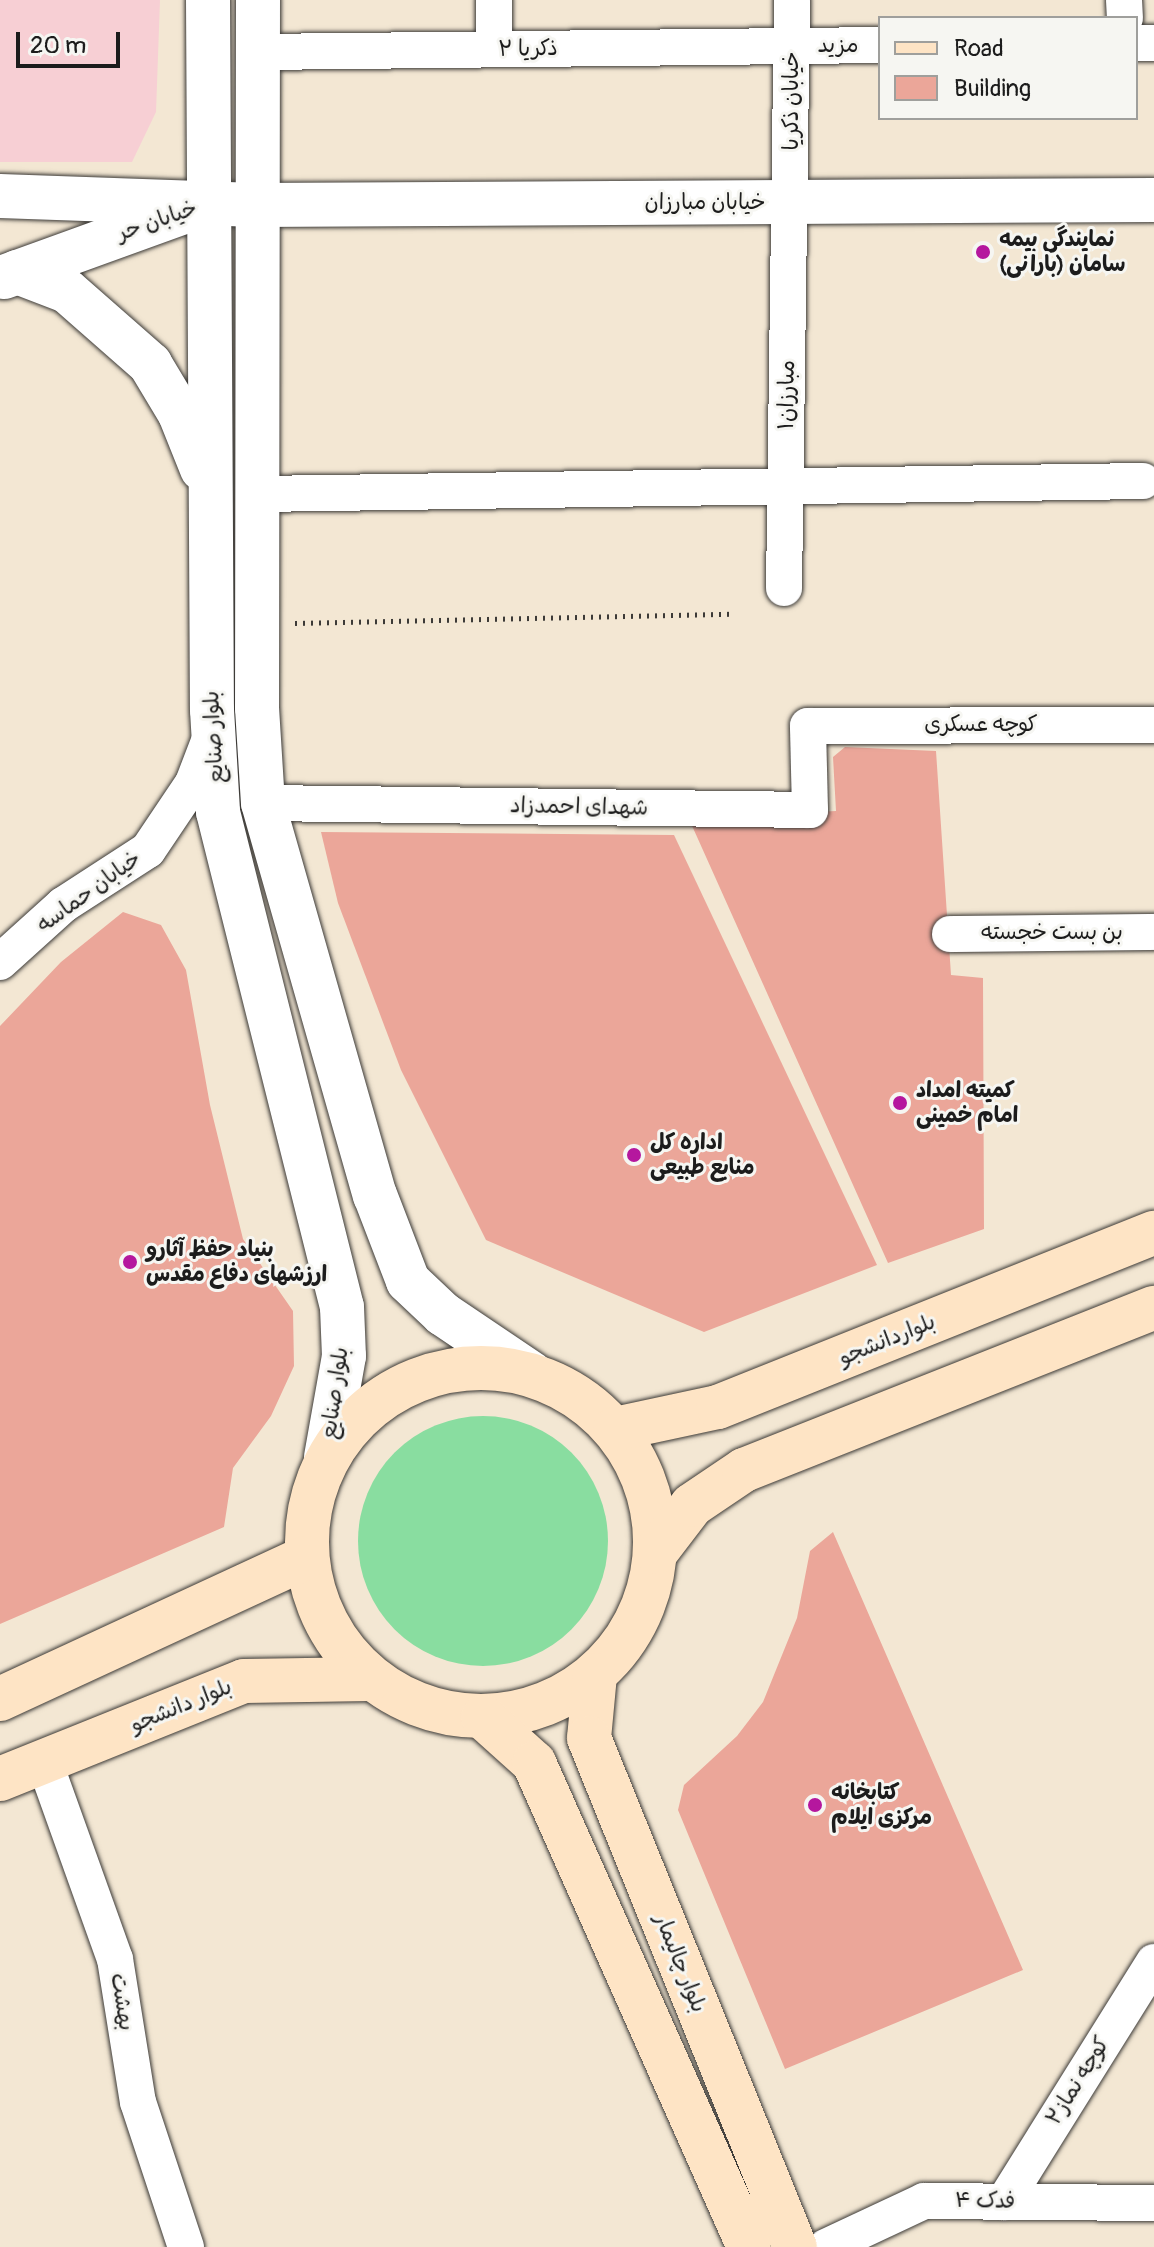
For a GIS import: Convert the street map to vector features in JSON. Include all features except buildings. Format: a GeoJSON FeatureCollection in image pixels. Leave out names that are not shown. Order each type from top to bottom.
{"type":"FeatureCollection","features":[{"type":"Feature","properties":{"kind":"main road","name":"بلواردانشجو"},"geometry":{"type":"LineString","coordinates":[[615,1429],[718,1407],[1154,1233]]}},
{"type":"Feature","properties":{"kind":"main road"},"geometry":{"type":"LineString","coordinates":[[656,1552],[692,1505],[744,1470],[1154,1308]]}},
{"type":"Feature","properties":{"kind":"main road"},"geometry":{"type":"LineString","coordinates":[[473,1367],[532,1374],[578,1396],[615,1429],[639,1466],[654,1508],[656,1552],[648,1598],[626,1640],[595,1675],[543,1706],[483,1717],[443,1713],[404,1700],[370,1679],[338,1645],[316,1603],[305,1558],[313,1489],[326,1457],[364,1411],[415,1379],[473,1367]]}},
{"type":"Feature","properties":{"kind":"main road"},"geometry":{"type":"LineString","coordinates":[[0,1699],[305,1558]]}},
{"type":"Feature","properties":{"kind":"main road","name":"بلوار چالیمار"},"geometry":{"type":"LineString","coordinates":[[595,1675],[589,1738],[795,2247]]}},
{"type":"Feature","properties":{"kind":"main road","name":"بلوار دانشجو"},"geometry":{"type":"LineString","coordinates":[[0,1779],[244,1681],[370,1679]]}},
{"type":"Feature","properties":{"kind":"main road"},"geometry":{"type":"LineString","coordinates":[[483,1717],[534,1763],[749,2247]]}},
{"type":"Feature","properties":{"kind":"street","name":"بلوار صنایع"},"geometry":{"type":"LineString","coordinates":[[208,0],[213,730],[218,812],[231,879],[342,1307],[344,1356],[326,1457]]}},
{"type":"Feature","properties":{"kind":"street","name":"بلوار صنایع"},"geometry":{"type":"LineString","coordinates":[[258,0],[258,624],[263,803],[375,1195],[408,1281],[443,1314],[532,1374]]}},
{"type":"Feature","properties":{"kind":"street"},"geometry":{"type":"LineString","coordinates":[[494,0],[494,49]]}},
{"type":"Feature","properties":{"kind":"street","name":"خیابان ذکریا"},"geometry":{"type":"LineString","coordinates":[[792,0],[795,46],[792,202]]}},
{"type":"Feature","properties":{"kind":"street","name":"مزید"},"geometry":{"type":"LineString","coordinates":[[795,46],[878,45]]}},
{"type":"Feature","properties":{"kind":"street","name":"ذکریا ۲"},"geometry":{"type":"LineString","coordinates":[[258,52],[795,46]]}},
{"type":"Feature","properties":{"kind":"street","name":"خیابان حر"},"geometry":{"type":"LineString","coordinates":[[0,196],[209,204]]}},
{"type":"Feature","properties":{"kind":"street","name":"خیابان مبارزان"},"geometry":{"type":"LineString","coordinates":[[209,204],[1154,200]]}},
{"type":"Feature","properties":{"kind":"street","name":"مبارزان۱"},"geometry":{"type":"LineString","coordinates":[[784,588],[792,202]]}},
{"type":"Feature","properties":{"kind":"street","name":"خیابان حر"},"geometry":{"type":"LineString","coordinates":[[9,276],[209,204]]}},
{"type":"Feature","properties":{"kind":"street"},"geometry":{"type":"LineString","coordinates":[[9,276],[67,291],[150,364],[180,414],[211,488]]}},
{"type":"Feature","properties":{"kind":"street"},"geometry":{"type":"LineString","coordinates":[[258,494],[1143,481]]}},
{"type":"Feature","properties":{"kind":"street","name":"کوچه عسکری"},"geometry":{"type":"LineString","coordinates":[[808,726],[1154,725]]}},
{"type":"Feature","properties":{"kind":"street","name":"شهدای احمدزاد"},"geometry":{"type":"LineString","coordinates":[[263,803],[810,810],[808,726]]}},
{"type":"Feature","properties":{"kind":"street","name":"خیابان حماسه"},"geometry":{"type":"LineString","coordinates":[[0,962],[63,905],[148,850],[193,783],[213,730]]}},
{"type":"Feature","properties":{"kind":"street","name":"بن بست خجسته"},"geometry":{"type":"LineString","coordinates":[[950,934],[1154,932]]}},
{"type":"Feature","properties":{"kind":"street","name":"بهشت"},"geometry":{"type":"LineString","coordinates":[[44,1761],[115,1959],[138,2102],[186,2247]]}},
{"type":"Feature","properties":{"kind":"street","name":"کوچه نماز۲"},"geometry":{"type":"LineString","coordinates":[[1004,2202],[1151,1968]]}},
{"type":"Feature","properties":{"kind":"street","name":"فدک ۴"},"geometry":{"type":"LineString","coordinates":[[826,2247],[924,2201],[1154,2203]]}},
{"type":"Feature","properties":{"kind":"path"},"geometry":{"type":"LineString","coordinates":[[258,624],[732,614]]}},
{"type":"Feature","properties":{"kind":"shaded area"},"geometry":{"type":"Polygon","coordinates":[[[0,0],[160,0],[156,112],[132,162],[0,162],[0,0]]]}},
{"type":"Feature","properties":{"kind":"green space"},"geometry":{"type":"Polygon","coordinates":[[[471,1416],[495,1416],[531,1425],[572,1452],[599,1493],[606,1517],[606,1565],[599,1589],[572,1630],[531,1657],[495,1666],[471,1666],[435,1657],[394,1630],[367,1589],[358,1553],[358,1529],[367,1493],[394,1452],[435,1425],[471,1416]]]}},
{"type":"Feature","properties":{"kind":"place","name":"نمایندگی بیمه سامان (بارانی)"},"geometry":{"type":"Point","coordinates":[983,252]}},
{"type":"Feature","properties":{"kind":"place","name":"کمیته امداد امام خمینی"},"geometry":{"type":"Point","coordinates":[900,1103]}},
{"type":"Feature","properties":{"kind":"place","name":"اداره کل منابع طبیعی"},"geometry":{"type":"Point","coordinates":[634,1155]}},
{"type":"Feature","properties":{"kind":"place","name":"بنیاد حفظ آثارو ارزشهای دفاع مقدس"},"geometry":{"type":"Point","coordinates":[130,1262]}},
{"type":"Feature","properties":{"kind":"place","name":"کتابخانه مرکزی ایلام"},"geometry":{"type":"Point","coordinates":[815,1805]}}]}
